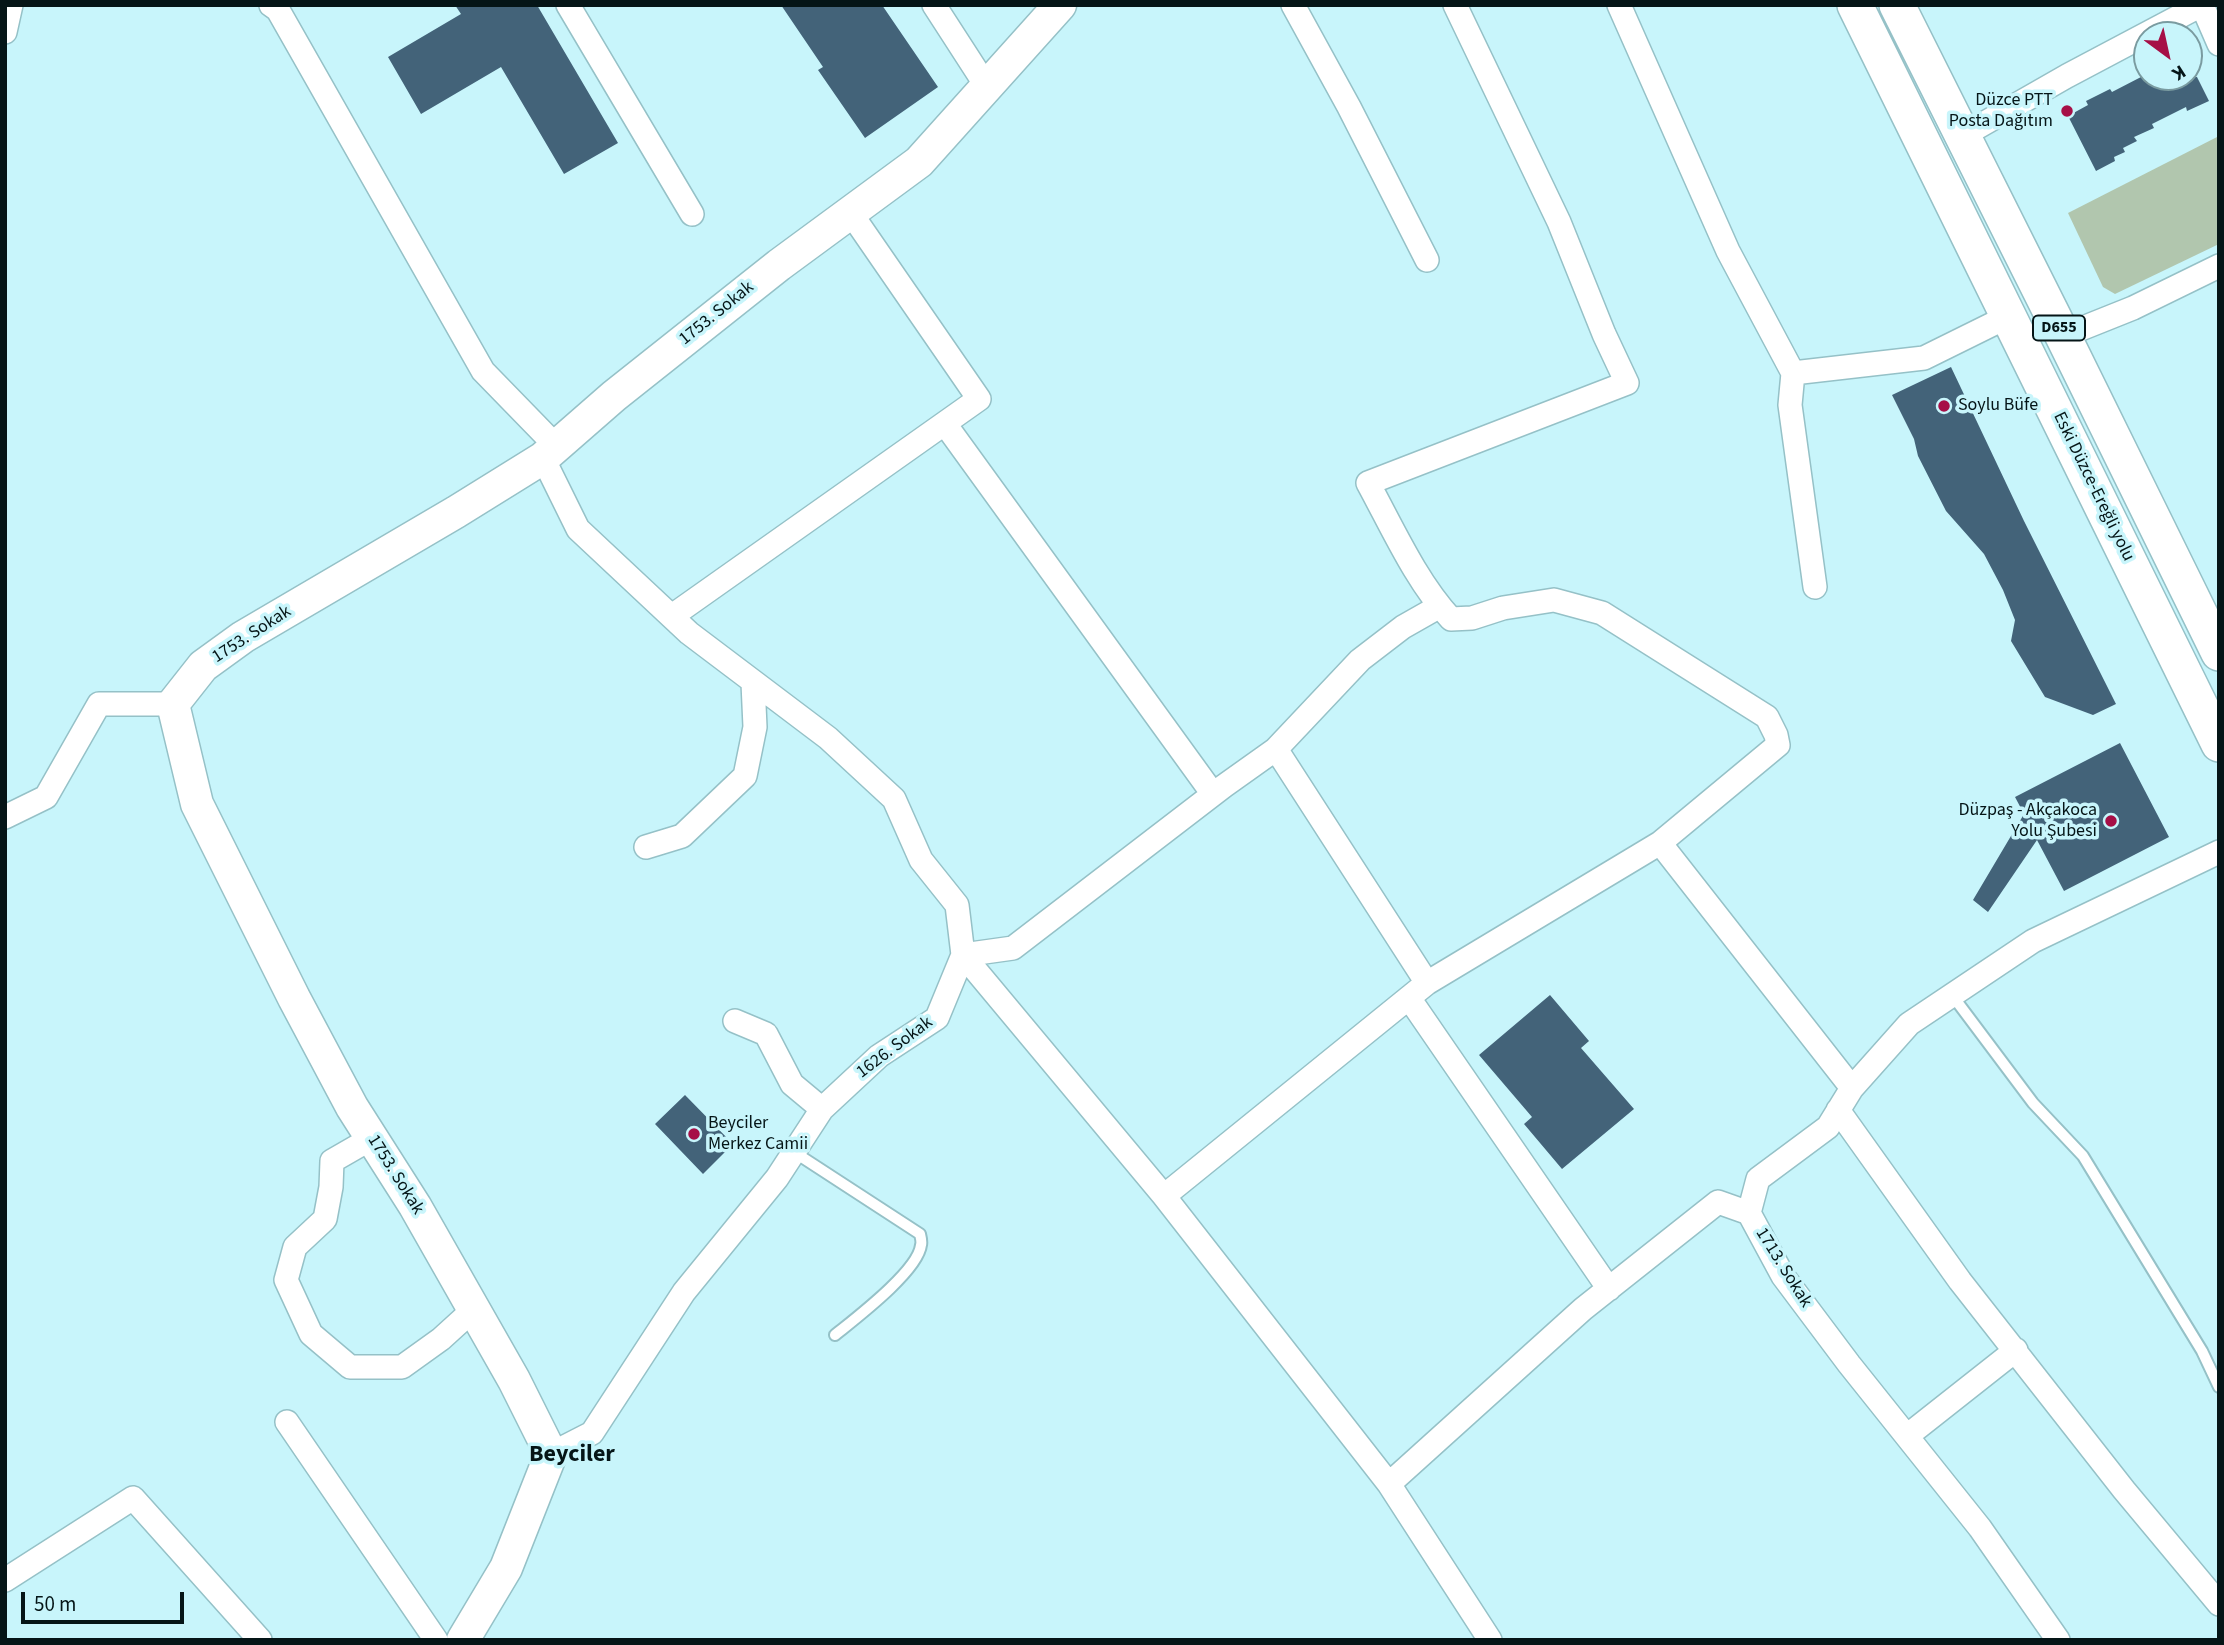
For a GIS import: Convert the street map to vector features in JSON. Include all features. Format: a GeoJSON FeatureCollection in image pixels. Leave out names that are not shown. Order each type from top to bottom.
{"type":"FeatureCollection","features":[{"type":"Feature","properties":{"kind":"main road","name":"Eski Düzce-Ereğli yolu"},"geometry":{"type":"LineString","coordinates":[[1855,5],[2219,744]]}},
{"type":"Feature","properties":{"kind":"main road","name":"D655"},"geometry":{"type":"LineString","coordinates":[[1897,5],[2219,653]]}},
{"type":"Feature","properties":{"kind":"street"},"geometry":{"type":"LineString","coordinates":[[5,32],[11,5]]}},
{"type":"Feature","properties":{"kind":"street"},"geometry":{"type":"LineString","coordinates":[[568,5],[692,214]]}},
{"type":"Feature","properties":{"kind":"street"},"geometry":{"type":"LineString","coordinates":[[934,5],[987,87]]}},
{"type":"Feature","properties":{"kind":"street","name":"1753. Sokak"},"geometry":{"type":"LineString","coordinates":[[551,1454],[474,1309],[415,1206],[352,1107],[300,1010],[197,804],[173,704],[204,666],[243,637],[456,512],[549,452],[614,396],[779,265],[919,162],[1060,5]]}},
{"type":"Feature","properties":{"kind":"street"},"geometry":{"type":"LineString","coordinates":[[1293,5],[1349,107],[1427,260]]}},
{"type":"Feature","properties":{"kind":"street"},"geometry":{"type":"LineString","coordinates":[[1164,1196],[1427,984],[1660,843],[1778,745],[1767,717],[1602,613],[1553,600],[1503,608],[1472,618],[1451,619],[1405,552],[1368,483],[1627,383],[1604,334],[1559,222],[1455,5]]}},
{"type":"Feature","properties":{"kind":"street"},"geometry":{"type":"LineString","coordinates":[[1619,5],[1728,251],[1793,373],[1790,405],[1815,587]]}},
{"type":"Feature","properties":{"kind":"street"},"geometry":{"type":"LineString","coordinates":[[1962,136],[2067,76],[2202,5],[2219,44]]}},
{"type":"Feature","properties":{"kind":"street","name":"1626. Sokak"},"geometry":{"type":"LineString","coordinates":[[276,7],[483,371],[549,452],[578,529],[689,633],[828,738],[894,799],[921,860],[957,905],[963,955],[937,1018],[879,1056],[822,1109],[777,1178],[684,1293],[592,1433],[551,1454]]}},
{"type":"Feature","properties":{"kind":"street"},"geometry":{"type":"LineString","coordinates":[[672,616],[979,399],[850,212]]}},
{"type":"Feature","properties":{"kind":"street"},"geometry":{"type":"LineString","coordinates":[[2063,336],[2133,308],[2219,266]]}},
{"type":"Feature","properties":{"kind":"street"},"geometry":{"type":"LineString","coordinates":[[1793,373],[1924,358],[2009,316]]}},
{"type":"Feature","properties":{"kind":"street"},"geometry":{"type":"LineString","coordinates":[[945,424],[1213,794]]}},
{"type":"Feature","properties":{"kind":"street"},"geometry":{"type":"LineString","coordinates":[[963,955],[1013,948],[1213,794],[1276,749],[1360,660],[1403,627],[1440,606]]}},
{"type":"Feature","properties":{"kind":"street"},"geometry":{"type":"LineString","coordinates":[[646,847],[682,835],[745,776],[755,727],[753,683]]}},
{"type":"Feature","properties":{"kind":"street"},"geometry":{"type":"LineString","coordinates":[[5,817],[46,797],[99,704],[173,704]]}},
{"type":"Feature","properties":{"kind":"street"},"geometry":{"type":"LineString","coordinates":[[1276,749],[1427,984]]}},
{"type":"Feature","properties":{"kind":"street"},"geometry":{"type":"LineString","coordinates":[[1660,843],[1852,1088]]}},
{"type":"Feature","properties":{"kind":"street","name":"1713. Sokak"},"geometry":{"type":"LineString","coordinates":[[2058,1640],[1980,1528],[1783,1276],[1749,1213],[1758,1179],[1828,1127],[1852,1088],[1909,1024],[2033,941],[2219,852]]}},
{"type":"Feature","properties":{"kind":"street"},"geometry":{"type":"LineString","coordinates":[[963,955],[1164,1196],[1389,1484],[1490,1640]]}},
{"type":"Feature","properties":{"kind":"street"},"geometry":{"type":"LineString","coordinates":[[1409,998],[1609,1289]]}},
{"type":"Feature","properties":{"kind":"street"},"geometry":{"type":"LineString","coordinates":[[735,1021],[766,1034],[792,1084],[822,1109]]}},
{"type":"Feature","properties":{"kind":"street"},"geometry":{"type":"LineString","coordinates":[[1838,1110],[1960,1281],[2124,1490],[2219,1604]]}},
{"type":"Feature","properties":{"kind":"street"},"geometry":{"type":"LineString","coordinates":[[372,1138],[332,1161],[331,1187],[325,1219],[295,1247],[286,1280],[311,1334],[350,1367],[402,1367],[441,1339],[474,1309]]}},
{"type":"Feature","properties":{"kind":"street"},"geometry":{"type":"LineString","coordinates":[[1389,1484],[1573,1318],[1718,1202],[1749,1213]]}},
{"type":"Feature","properties":{"kind":"street"},"geometry":{"type":"LineString","coordinates":[[1907,1436],[2015,1350]]}},
{"type":"Feature","properties":{"kind":"street"},"geometry":{"type":"LineString","coordinates":[[287,1422],[436,1640]]}},
{"type":"Feature","properties":{"kind":"street"},"geometry":{"type":"LineString","coordinates":[[463,1640],[506,1567],[551,1454]]}},
{"type":"Feature","properties":{"kind":"street"},"geometry":{"type":"LineString","coordinates":[[5,1580],[133,1498],[261,1640]]}},
{"type":"Feature","properties":{"kind":"lane"},"geometry":{"type":"LineString","coordinates":[[1952,995],[2033,1103],[2083,1156],[2202,1351],[2219,1387]]}},
{"type":"Feature","properties":{"kind":"lane"},"geometry":{"type":"LineString","coordinates":[[794,1152],[920,1234],[921,1247],[907,1270],[875,1303],[835,1335]]}},
{"type":"Feature","properties":{"kind":"green space"},"geometry":{"type":"Polygon","coordinates":[[[2219,136],[2219,244],[2115,294],[2103,287],[2068,213],[2219,136]]]}},
{"type":"Feature","properties":{"kind":"building"},"geometry":{"type":"Polygon","coordinates":[[[455,5],[537,5],[618,143],[564,174],[501,67],[421,114],[388,57],[461,14],[455,5]]]}},
{"type":"Feature","properties":{"kind":"building"},"geometry":{"type":"Polygon","coordinates":[[[781,5],[882,5],[938,87],[865,138],[818,70],[823,67],[781,5]]]}},
{"type":"Feature","properties":{"kind":"building"},"geometry":{"type":"Polygon","coordinates":[[[2133,81],[2133,91],[2203,89],[2209,101],[2187,111],[2186,107],[2152,124],[2154,128],[2134,137],[2137,141],[2123,148],[2125,152],[2114,157],[2115,161],[2096,171],[2068,116],[2088,105],[2086,101],[2110,89],[2112,92],[2133,81]]]}},
{"type":"Feature","properties":{"kind":"building"},"geometry":{"type":"Polygon","coordinates":[[[1951,367],[2024,521],[2116,704],[2093,715],[2045,697],[2011,641],[2015,620],[2003,590],[1984,554],[1946,511],[1918,456],[1914,439],[1892,395],[1951,367]]]}},
{"type":"Feature","properties":{"kind":"building"},"geometry":{"type":"Polygon","coordinates":[[[2120,743],[2169,837],[2064,891],[2037,840],[1988,912],[1973,900],[2024,814],[2015,797],[2120,743]]]}},
{"type":"Feature","properties":{"kind":"building"},"geometry":{"type":"Polygon","coordinates":[[[1550,995],[1589,1041],[1581,1048],[1634,1109],[1562,1169],[1524,1124],[1532,1117],[1479,1055],[1550,995]]]}},
{"type":"Feature","properties":{"kind":"building","name":"Beyciler Merkez Camii"},"geometry":{"type":"Polygon","coordinates":[[[685,1095],[733,1144],[703,1174],[655,1124],[685,1095]]]}},
{"type":"Feature","properties":{"kind":"place","name":"Düzce PTT Posta Dağıtım"},"geometry":{"type":"Point","coordinates":[2067,111]}},
{"type":"Feature","properties":{"kind":"place","name":"Soylu Büfe"},"geometry":{"type":"Point","coordinates":[1944,406]}},
{"type":"Feature","properties":{"kind":"place","name":"Düzpaş - Akçakoca Yolu Şubesi"},"geometry":{"type":"Point","coordinates":[2111,821]}},
{"type":"Feature","properties":{"kind":"place","name":"Beyciler Merkez Camii"},"geometry":{"type":"Point","coordinates":[694,1134]}},
{"type":"Feature","properties":{"kind":"district","name":"Beyciler"},"geometry":{"type":"Point","coordinates":[572,1456]}}]}
